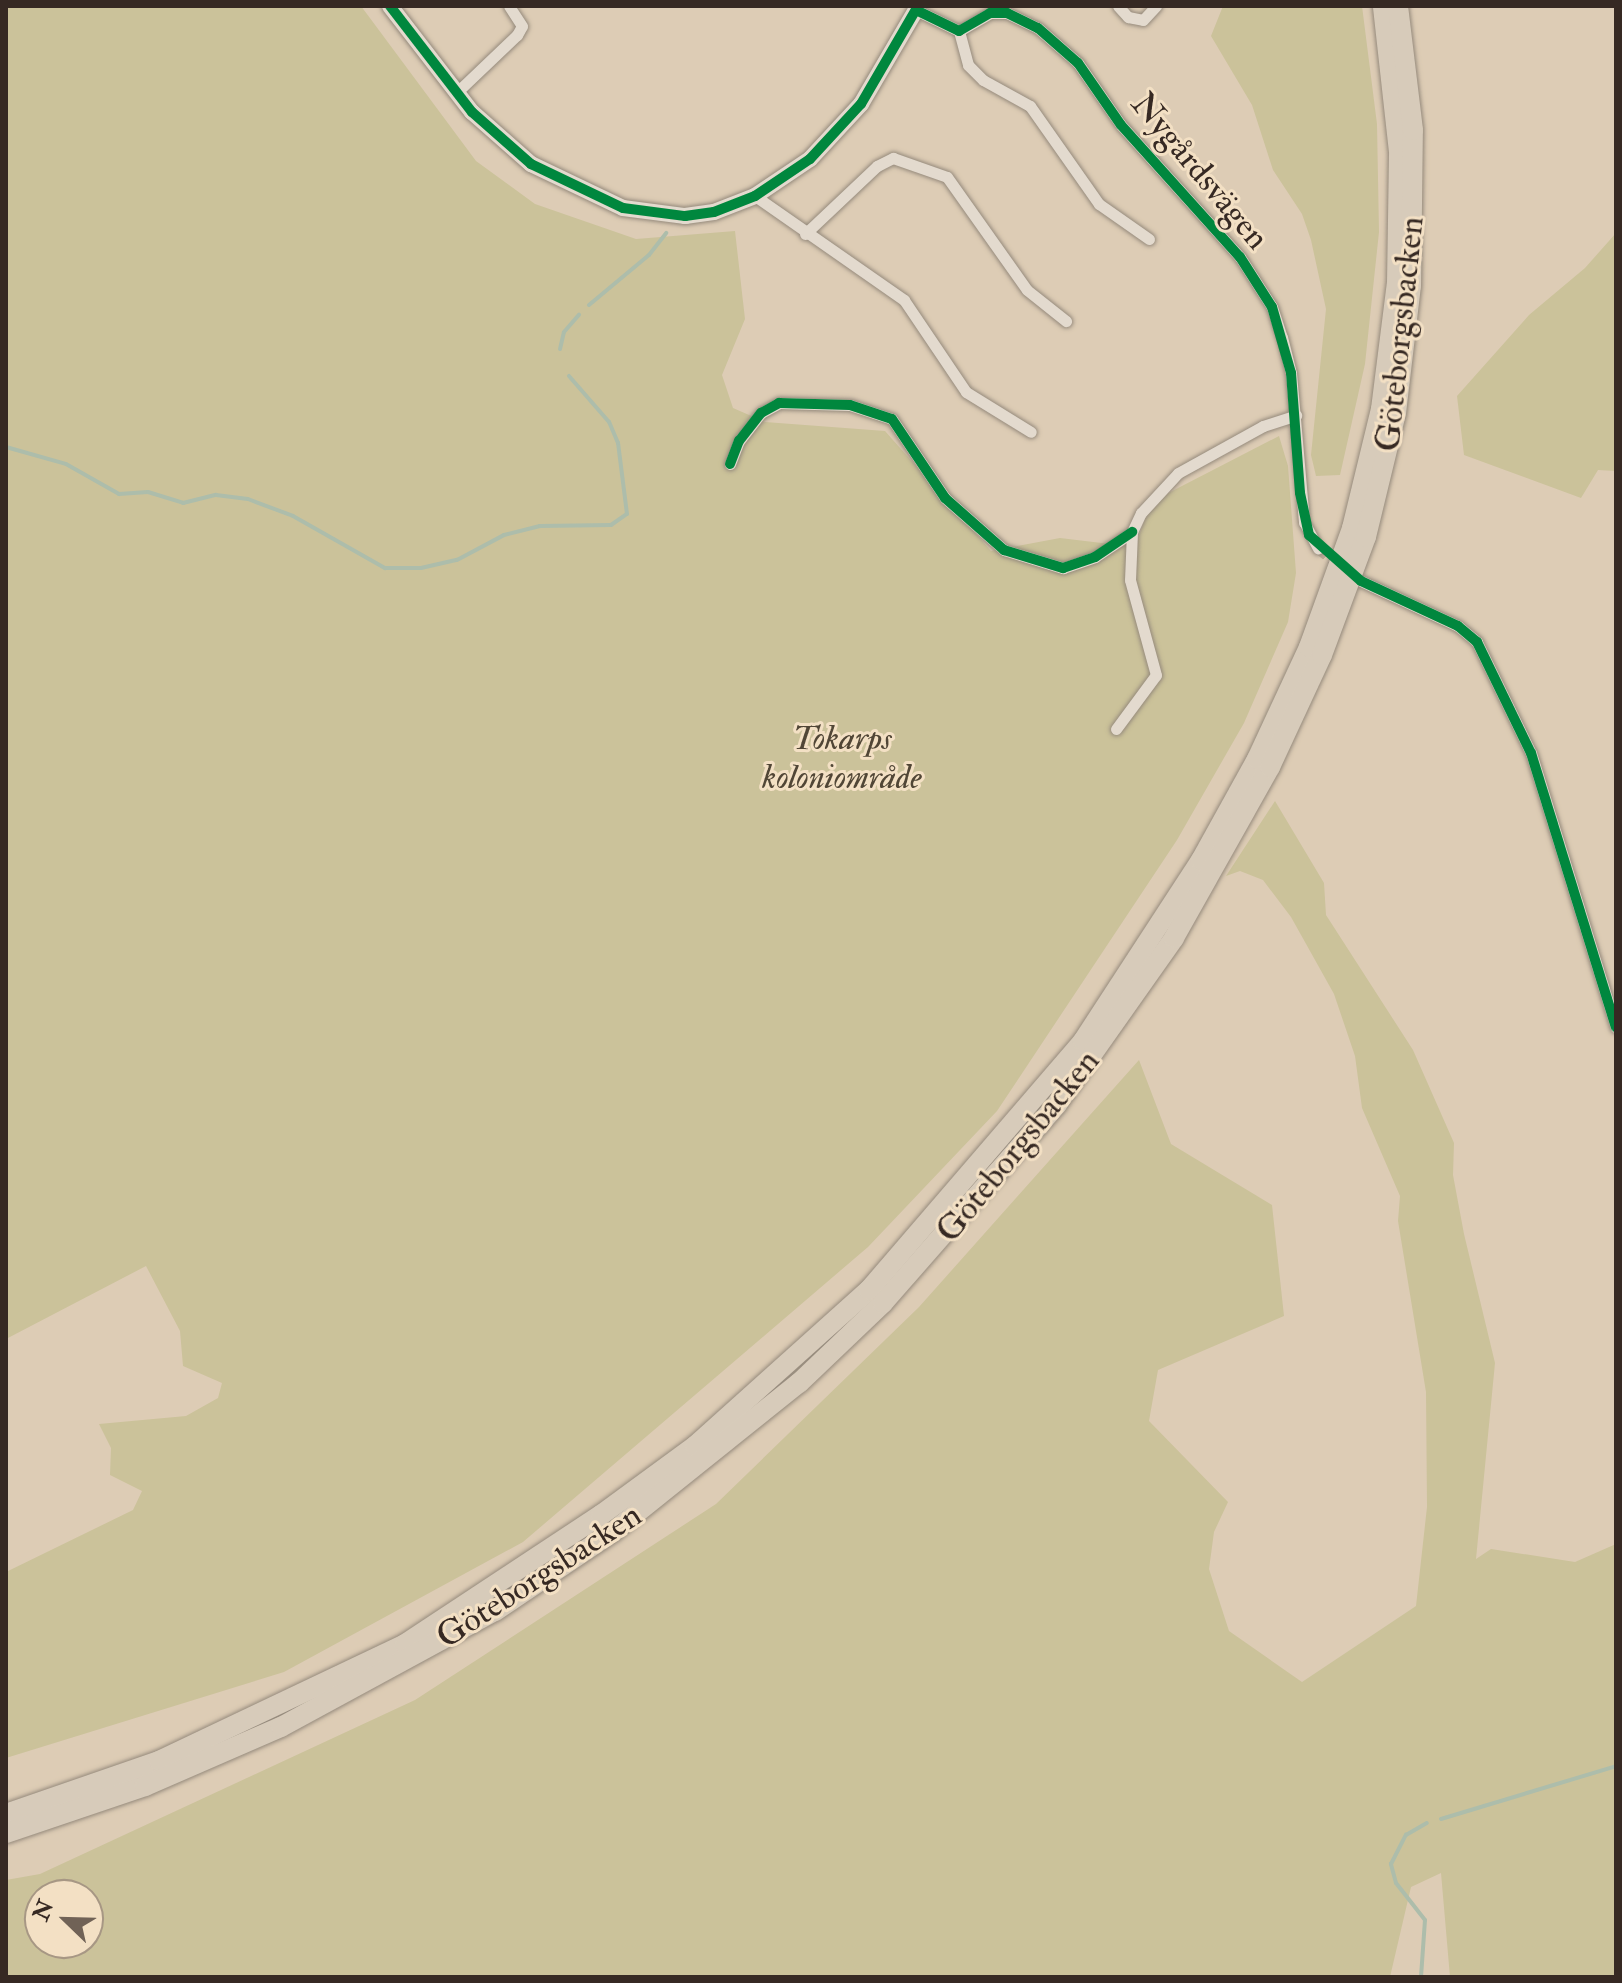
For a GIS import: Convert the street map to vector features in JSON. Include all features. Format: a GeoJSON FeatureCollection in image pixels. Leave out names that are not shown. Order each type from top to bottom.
{"type":"FeatureCollection","features":[{"type":"Feature","properties":{"kind":"highway","name":"Göteborgsbacken"},"geometry":{"type":"LineString","coordinates":[[6,1814],[159,1761],[405,1644],[601,1515],[695,1446],[869,1290],[1083,1041],[1201,860],[1257,759],[1309,647],[1361,498],[1381,409],[1397,270],[1399,152],[1383,6]]}},
{"type":"Feature","properties":{"kind":"highway","name":"Göteborgsbacken"},"geometry":{"type":"LineString","coordinates":[[6,1833],[145,1786],[281,1727],[495,1611],[614,1531],[787,1393],[883,1303],[1057,1104],[1174,938],[1270,767],[1322,655],[1366,537],[1396,413],[1411,286],[1413,130],[1398,6]]}},
{"type":"Feature","properties":{"kind":"street"},"geometry":{"type":"LineString","coordinates":[[390,6],[456,93],[531,164],[623,208],[685,216],[714,212],[755,196],[792,174],[850,118],[917,8],[959,31],[968,65],[983,80],[1030,106],[1099,204],[1149,239]]}},
{"type":"Feature","properties":{"kind":"street"},"geometry":{"type":"LineString","coordinates":[[456,93],[517,35],[522,26],[509,6]]}},
{"type":"Feature","properties":{"kind":"street"},"geometry":{"type":"LineString","coordinates":[[1118,6],[1128,17],[1143,20],[1156,6]]}},
{"type":"Feature","properties":{"kind":"street","name":"Nygårdsvägen"},"geometry":{"type":"LineString","coordinates":[[959,31],[980,15],[1007,13],[1038,28],[1078,63],[1121,125],[1240,257],[1272,307],[1291,373],[1304,522],[1318,548]]}},
{"type":"Feature","properties":{"kind":"street"},"geometry":{"type":"LineString","coordinates":[[805,234],[877,166],[893,158],[947,177],[1027,290],[1066,321]]}},
{"type":"Feature","properties":{"kind":"street"},"geometry":{"type":"LineString","coordinates":[[755,196],[805,234],[904,300],[966,392],[1031,432]]}},
{"type":"Feature","properties":{"kind":"street"},"geometry":{"type":"LineString","coordinates":[[730,464],[739,441],[761,413],[779,403],[850,405],[892,419],[936,488],[970,524],[1004,550],[1063,568],[1095,557],[1132,532],[1150,499],[1178,473],[1263,426],[1296,415]]}},
{"type":"Feature","properties":{"kind":"street"},"geometry":{"type":"LineString","coordinates":[[1116,729],[1156,675],[1131,594],[1132,532]]}},
{"type":"Feature","properties":{"kind":"street"},"geometry":{"type":"LineString","coordinates":[[1361,581],[1458,626],[1477,642],[1531,753],[1616,1027]]}},
{"type":"Feature","properties":{"kind":"green space","name":"Tokarps koloniområde"},"geometry":{"type":"Polygon","coordinates":[[[6,6],[361,6],[476,161],[535,204],[636,239],[735,231],[745,319],[722,375],[733,408],[765,422],[885,431],[991,551],[1060,538],[1135,547],[1151,502],[1279,436],[1288,466],[1296,573],[1288,622],[1244,723],[1177,840],[997,1111],[868,1247],[523,1542],[284,1672],[6,1758],[6,1572],[133,1510],[142,1491],[110,1475],[111,1448],[99,1424],[186,1416],[218,1398],[222,1383],[183,1366],[180,1331],[146,1266],[6,1339],[6,6]]]}},
{"type":"Feature","properties":{"kind":"green space"},"geometry":{"type":"Polygon","coordinates":[[[1223,6],[1362,6],[1377,124],[1379,232],[1365,364],[1340,475],[1316,476],[1311,455],[1326,309],[1311,240],[1302,214],[1273,170],[1252,105],[1211,36],[1223,6]]]}},
{"type":"Feature","properties":{"kind":"green space"},"geometry":{"type":"Polygon","coordinates":[[[1616,233],[1616,471],[1598,470],[1581,498],[1464,455],[1457,396],[1529,315],[1585,268],[1616,233]]]}},
{"type":"Feature","properties":{"kind":"green space"},"geometry":{"type":"Polygon","coordinates":[[[1275,801],[1324,883],[1326,915],[1413,1050],[1454,1143],[1453,1175],[1495,1363],[1476,1559],[1491,1549],[1575,1562],[1616,1544],[1616,1977],[1450,1977],[1441,1873],[1411,1887],[1390,1977],[6,1977],[6,1880],[40,1874],[415,1700],[716,1504],[919,1307],[1139,1060],[1171,1144],[1272,1205],[1284,1316],[1158,1370],[1149,1421],[1228,1502],[1214,1532],[1209,1569],[1229,1631],[1302,1682],[1416,1606],[1427,1507],[1426,1392],[1398,1221],[1400,1196],[1362,1108],[1355,1056],[1334,994],[1291,917],[1263,880],[1240,871],[1226,876],[1275,801]]]}},
{"type":"Feature","properties":{"kind":"waterway"},"geometry":{"type":"LineString","coordinates":[[589,305],[649,255],[666,233]]}},
{"type":"Feature","properties":{"kind":"waterway"},"geometry":{"type":"LineString","coordinates":[[560,349],[564,332],[579,315]]}},
{"type":"Feature","properties":{"kind":"waterway"},"geometry":{"type":"LineString","coordinates":[[6,447],[66,464],[119,494],[148,492],[183,503],[216,495],[248,499],[293,516],[385,568],[421,568],[457,560],[504,535],[540,526],[611,525],[627,514],[618,443],[609,422],[569,376]]}},
{"type":"Feature","properties":{"kind":"waterway"},"geometry":{"type":"LineString","coordinates":[[1441,1819],[1616,1766]]}},
{"type":"Feature","properties":{"kind":"waterway"},"geometry":{"type":"LineString","coordinates":[[1421,1977],[1425,1920],[1396,1883],[1391,1864],[1406,1835],[1427,1823]]}},
{"type":"Feature","properties":{"kind":"tunnel"},"geometry":{"type":"LineString","coordinates":[[1318,548],[1341,566]]}},
{"type":"Feature","properties":{"kind":"cycle path"},"geometry":{"type":"LineString","coordinates":[[390,6],[472,112],[531,164],[623,208],[685,216],[714,212],[755,196],[810,159],[861,104],[918,6]]}},
{"type":"Feature","properties":{"kind":"cycle path"},"geometry":{"type":"LineString","coordinates":[[916,10],[959,31],[990,13],[1007,13],[1038,28],[1078,63],[1121,125],[1240,257],[1272,307],[1291,373],[1300,493],[1309,535],[1361,581],[1458,626],[1477,642],[1531,753],[1616,1027]]}},
{"type":"Feature","properties":{"kind":"cycle path"},"geometry":{"type":"LineString","coordinates":[[730,464],[739,441],[761,413],[779,403],[850,405],[892,419],[945,498],[1004,550],[1063,568],[1095,557],[1132,532]]}}]}
